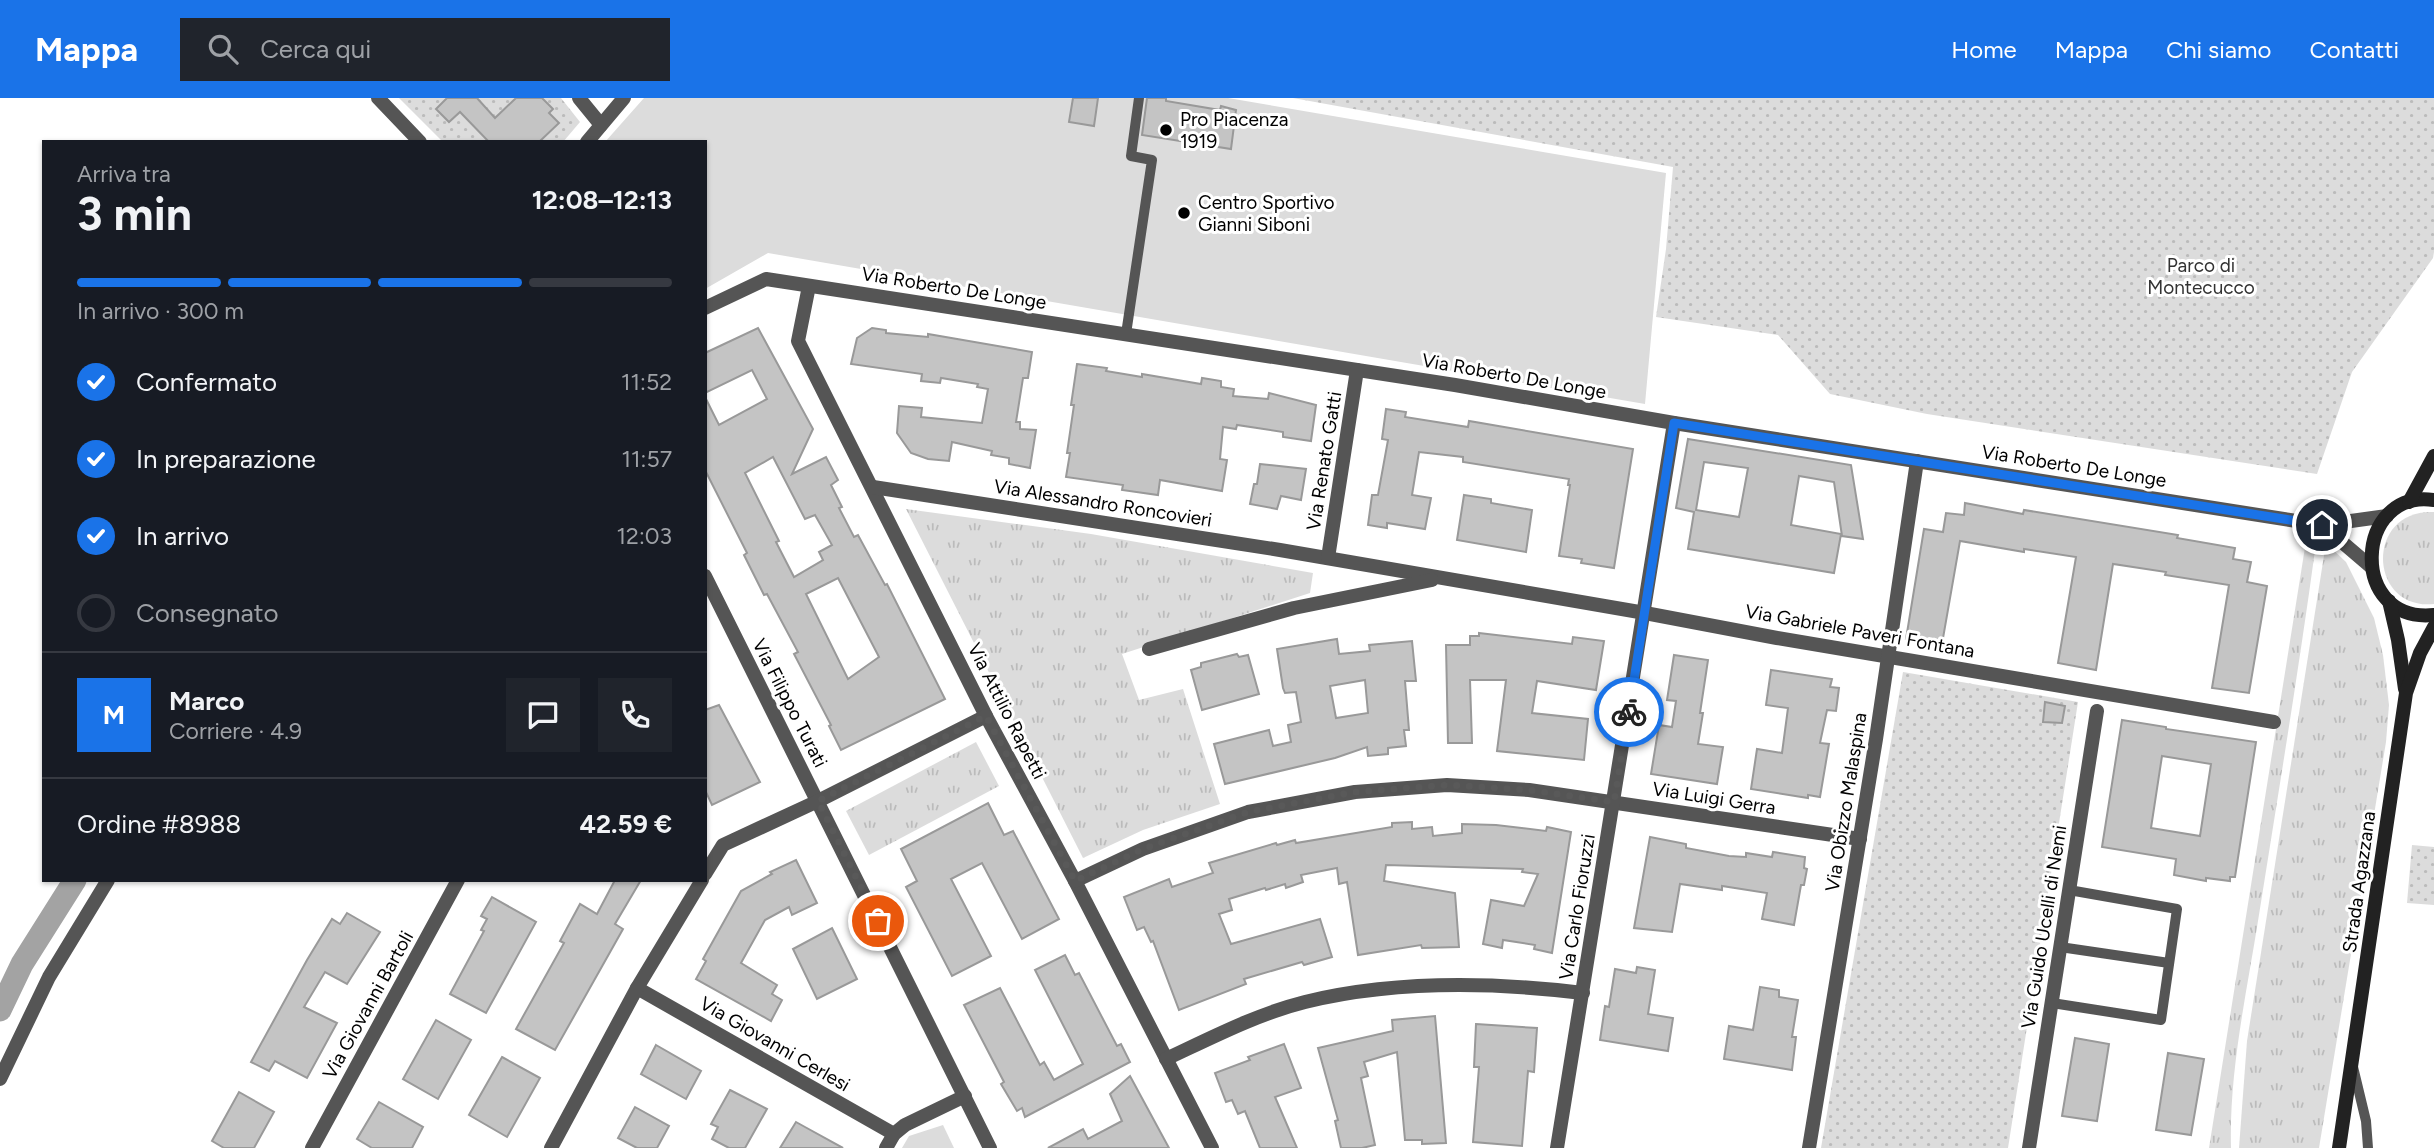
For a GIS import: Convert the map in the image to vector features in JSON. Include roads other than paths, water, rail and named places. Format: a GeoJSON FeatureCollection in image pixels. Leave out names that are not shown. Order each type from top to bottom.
{"type":"FeatureCollection","features":[{"type":"Feature","properties":{"kind":"main road"},"geometry":{"type":"LineString","coordinates":[[2434,456],[2409,502],[2388,516],[2376,530],[2370,565],[2376,585],[2389,601],[2405,611],[2423,616],[2434,615]]}},
{"type":"Feature","properties":{"kind":"main road"},"geometry":{"type":"LineString","coordinates":[[2409,502],[2434,500]]}},
{"type":"Feature","properties":{"kind":"main road"},"geometry":{"type":"LineString","coordinates":[[2389,601],[2406,693]]}},
{"type":"Feature","properties":{"kind":"main road","name":"Strada Agazzana"},"geometry":{"type":"LineString","coordinates":[[2339,1148],[2406,693],[2420,653],[2434,626]]}},
{"type":"Feature","properties":{"kind":"street"},"geometry":{"type":"LineString","coordinates":[[379,98],[418,140]]}},
{"type":"Feature","properties":{"kind":"street"},"geometry":{"type":"LineString","coordinates":[[579,98],[601,125]]}},
{"type":"Feature","properties":{"kind":"street"},"geometry":{"type":"LineString","coordinates":[[589,140],[624,98]]}},
{"type":"Feature","properties":{"kind":"street","name":"Via Roberto De Longe"},"geometry":{"type":"LineString","coordinates":[[707,307],[766,279],[1357,370],[2322,525]]}},
{"type":"Feature","properties":{"kind":"street","name":"Via Attilio Rapetti"},"geometry":{"type":"LineString","coordinates":[[809,286],[798,341],[986,716],[1075,881],[1212,1148]]}},
{"type":"Feature","properties":{"kind":"street","name":"Via Renato Gatti"},"geometry":{"type":"LineString","coordinates":[[1328,558],[1357,370]]}},
{"type":"Feature","properties":{"kind":"street","name":"Via Carlo Fioruzzi"},"geometry":{"type":"LineString","coordinates":[[1557,1148],[1674,423]]}},
{"type":"Feature","properties":{"kind":"street","name":"Via Obizzo Malaspina"},"geometry":{"type":"LineString","coordinates":[[1809,1148],[1889,656],[1917,461]]}},
{"type":"Feature","properties":{"kind":"street","name":"Via Alessandro Roncovieri"},"geometry":{"type":"LineString","coordinates":[[873,487],[1328,558]]}},
{"type":"Feature","properties":{"kind":"street"},"geometry":{"type":"LineString","coordinates":[[2322,525],[2388,516]]}},
{"type":"Feature","properties":{"kind":"street"},"geometry":{"type":"LineString","coordinates":[[2322,525],[2370,565]]}},
{"type":"Feature","properties":{"kind":"street","name":"Via Gabriele Paveri Fontana"},"geometry":{"type":"LineString","coordinates":[[1328,558],[1777,638],[2274,722]]}},
{"type":"Feature","properties":{"kind":"street","name":"Via Gabriele Paveri Fontana"},"geometry":{"type":"LineString","coordinates":[[1149,649],[1294,608],[1440,578]]}},
{"type":"Feature","properties":{"kind":"street","name":"Via Filippo Turati"},"geometry":{"type":"LineString","coordinates":[[707,584],[990,1148]]}},
{"type":"Feature","properties":{"kind":"street","name":"Via Guido Ucelli di Nemi"},"geometry":{"type":"LineString","coordinates":[[2029,1148],[2098,711]]}},
{"type":"Feature","properties":{"kind":"street"},"geometry":{"type":"LineString","coordinates":[[707,871],[723,845],[818,801],[986,716]]}},
{"type":"Feature","properties":{"kind":"street","name":"Via Luigi Gerra"},"geometry":{"type":"LineString","coordinates":[[1075,881],[1143,849],[1248,812],[1355,792],[1447,785],[1529,790],[1860,839]]}},
{"type":"Feature","properties":{"kind":"street"},"geometry":{"type":"LineString","coordinates":[[0,1079],[49,977],[107,882]]}},
{"type":"Feature","properties":{"kind":"street","name":"Via Giovanni Bartoli"},"geometry":{"type":"LineString","coordinates":[[312,1148],[457,882]]}},
{"type":"Feature","properties":{"kind":"street"},"geometry":{"type":"LineString","coordinates":[[551,1148],[637,988],[701,882]]}},
{"type":"Feature","properties":{"kind":"street"},"geometry":{"type":"LineString","coordinates":[[1166,1059],[1244,1024],[1304,1003],[1364,991],[1436,985],[1536,987],[1583,993]]}},
{"type":"Feature","properties":{"kind":"street","name":"Via Giovanni Cerlesi"},"geometry":{"type":"LineString","coordinates":[[637,988],[894,1134]]}},
{"type":"Feature","properties":{"kind":"street"},"geometry":{"type":"LineString","coordinates":[[886,1148],[894,1134],[905,1125],[965,1096]]}},
{"type":"Feature","properties":{"kind":"lane"},"geometry":{"type":"LineString","coordinates":[[1125,334],[1152,160],[1131,156],[1139,98]]}},
{"type":"Feature","properties":{"kind":"lane"},"geometry":{"type":"LineString","coordinates":[[2052,1003],[2161,1020],[2177,909],[2069,890]]}},
{"type":"Feature","properties":{"kind":"lane"},"geometry":{"type":"LineString","coordinates":[[2060,947],[2169,963]]}},
{"type":"Feature","properties":{"kind":"lane"},"geometry":{"type":"LineString","coordinates":[[2352,1061],[2366,1121],[2368,1148]]}},
{"type":"Feature","properties":{"kind":"waterway"},"geometry":{"type":"LineString","coordinates":[[0,1010],[22,964],[74,882]]}},
{"type":"Feature","properties":{"kind":"place","name":"Pro Piacenza 1919"},"geometry":{"type":"Point","coordinates":[1166,130]}},
{"type":"Feature","properties":{"kind":"place","name":"Centro Sportivo Gianni Siboni"},"geometry":{"type":"Point","coordinates":[1184,213]}},
{"type":"Feature","properties":{"kind":"park label","name":"Parco di Montecucco"},"geometry":{"type":"Point","coordinates":[2201,276]}}]}
